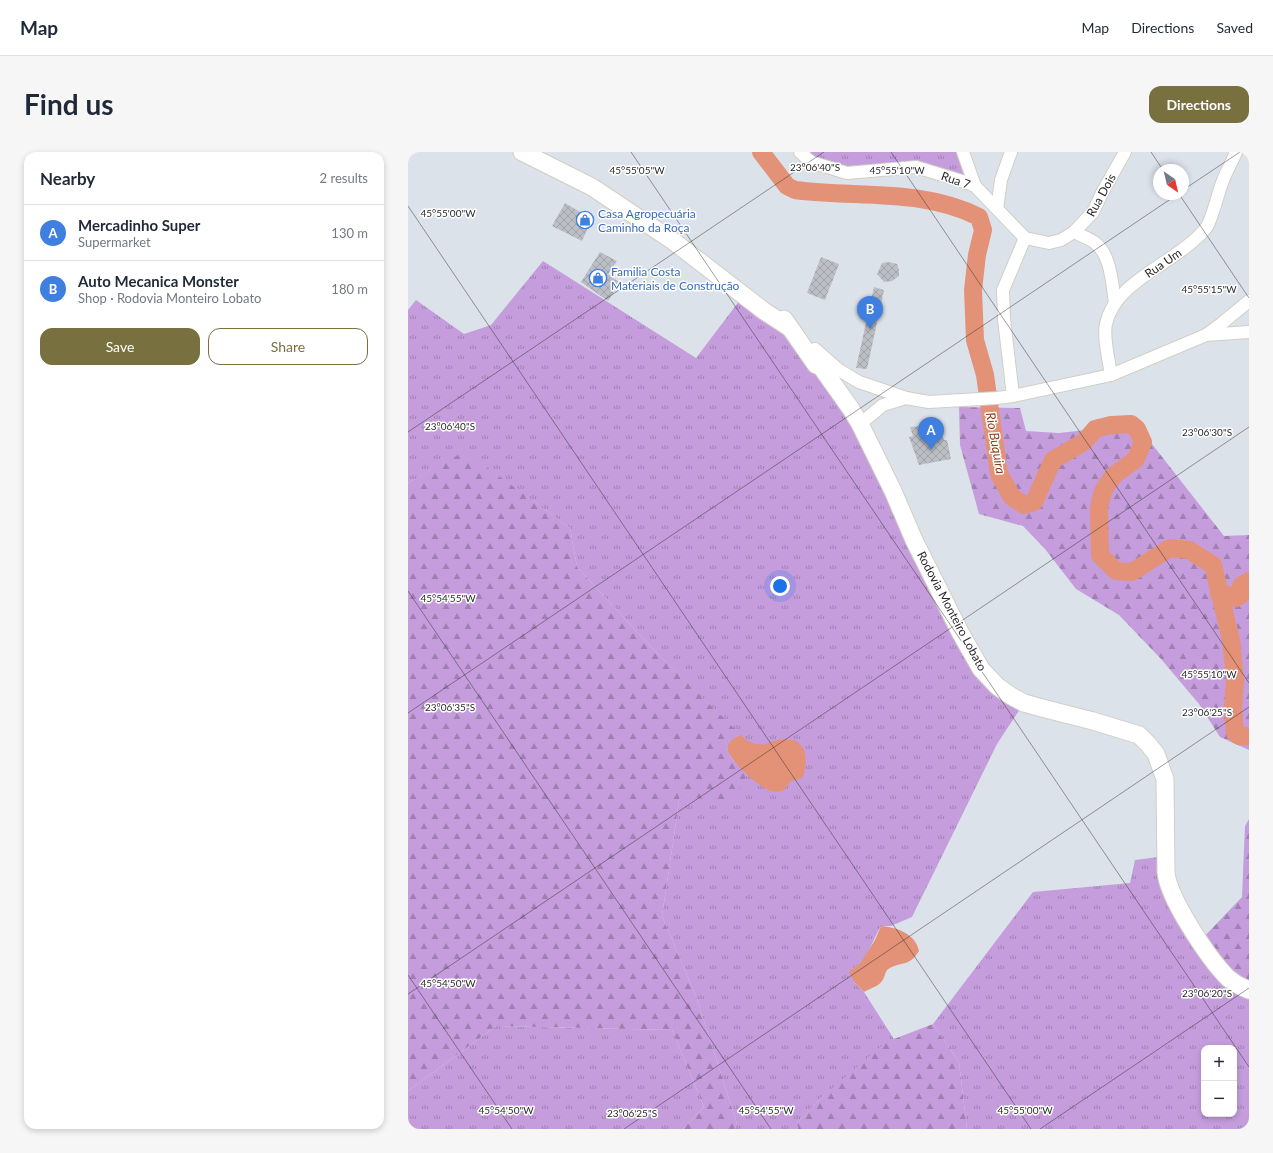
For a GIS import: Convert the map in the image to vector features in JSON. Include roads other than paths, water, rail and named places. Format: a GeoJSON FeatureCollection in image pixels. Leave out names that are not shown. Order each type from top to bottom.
{"type":"FeatureCollection","features":[{"type":"Feature","properties":{"kind":"main road","name":"Rodovia Monteiro Lobato"},"geometry":{"type":"LineString","coordinates":[[522,152],[592,187],[674,241],[764,312],[790,328],[810,355],[817,361],[841,394],[860,424],[918,547],[960,632],[981,669],[997,686],[1024,703],[1093,721],[1139,736],[1156,754],[1165,780],[1167,880],[1180,909],[1214,962],[1234,983],[1249,990]]}},
{"type":"Feature","properties":{"kind":"street"},"geometry":{"type":"LineString","coordinates":[[963,152],[975,186]]}},
{"type":"Feature","properties":{"kind":"street"},"geometry":{"type":"LineString","coordinates":[[997,209],[1001,180],[1011,152]]}},
{"type":"Feature","properties":{"kind":"street","name":"Rua Dois"},"geometry":{"type":"LineString","coordinates":[[1025,238],[1049,243],[1061,240],[1074,232],[1093,212],[1125,152]]}},
{"type":"Feature","properties":{"kind":"street","name":"Rua Um"},"geometry":{"type":"LineString","coordinates":[[1111,375],[1106,323],[1115,303],[1128,289],[1195,241],[1207,227],[1223,181],[1236,152]]}},
{"type":"Feature","properties":{"kind":"street","name":"Rua 7"},"geometry":{"type":"LineString","coordinates":[[803,153],[811,162],[847,173],[916,167],[975,186],[1025,238]]}},
{"type":"Feature","properties":{"kind":"street"},"geometry":{"type":"LineString","coordinates":[[1074,232],[1094,242],[1102,250],[1109,269],[1115,303]]}},
{"type":"Feature","properties":{"kind":"street"},"geometry":{"type":"LineString","coordinates":[[1013,396],[1004,319],[1003,290],[1025,238]]}},
{"type":"Feature","properties":{"kind":"street"},"geometry":{"type":"LineString","coordinates":[[790,328],[839,370],[859,382],[906,398],[929,402],[1013,396],[1111,375],[1206,335],[1249,301]]}},
{"type":"Feature","properties":{"kind":"street"},"geometry":{"type":"LineString","coordinates":[[1206,335],[1249,332]]}},
{"type":"Feature","properties":{"kind":"street"},"geometry":{"type":"LineString","coordinates":[[860,424],[883,405],[906,398]]}},
{"type":"Feature","properties":{"kind":"waterway","name":"Rio Buquira"},"geometry":{"type":"LineString","coordinates":[[761,152],[787,186],[795,190],[912,198],[957,208],[979,217],[983,230],[977,255],[973,290],[975,340],[985,375],[999,474],[1012,497],[1024,505],[1034,502],[1053,460],[1084,442],[1095,429],[1111,425],[1131,424],[1137,429],[1143,442],[1136,459],[1113,476],[1103,491],[1099,508],[1100,555],[1116,571],[1132,572],[1170,548],[1189,550],[1213,565],[1231,640],[1235,680],[1233,708],[1235,733],[1239,736],[1249,736]]}},
{"type":"Feature","properties":{"kind":"waterway"},"geometry":{"type":"LineString","coordinates":[[1219,594],[1231,595],[1236,598],[1241,595],[1241,586],[1249,581]]}},
{"type":"Feature","properties":{"kind":"place","name":"Casa Agropecuária Caminho da Roça"},"geometry":{"type":"Point","coordinates":[585,220]}},
{"type":"Feature","properties":{"kind":"place","name":"Familia Costa Materiais de Construção"},"geometry":{"type":"Point","coordinates":[598,278]}},
{"type":"Feature","properties":{"kind":"place","name":"Auto Mecanica Monster"},"geometry":{"type":"Point","coordinates":[870,329]}},
{"type":"Feature","properties":{"kind":"place","name":"Mercadinho Super"},"geometry":{"type":"Point","coordinates":[931,450]}}]}
